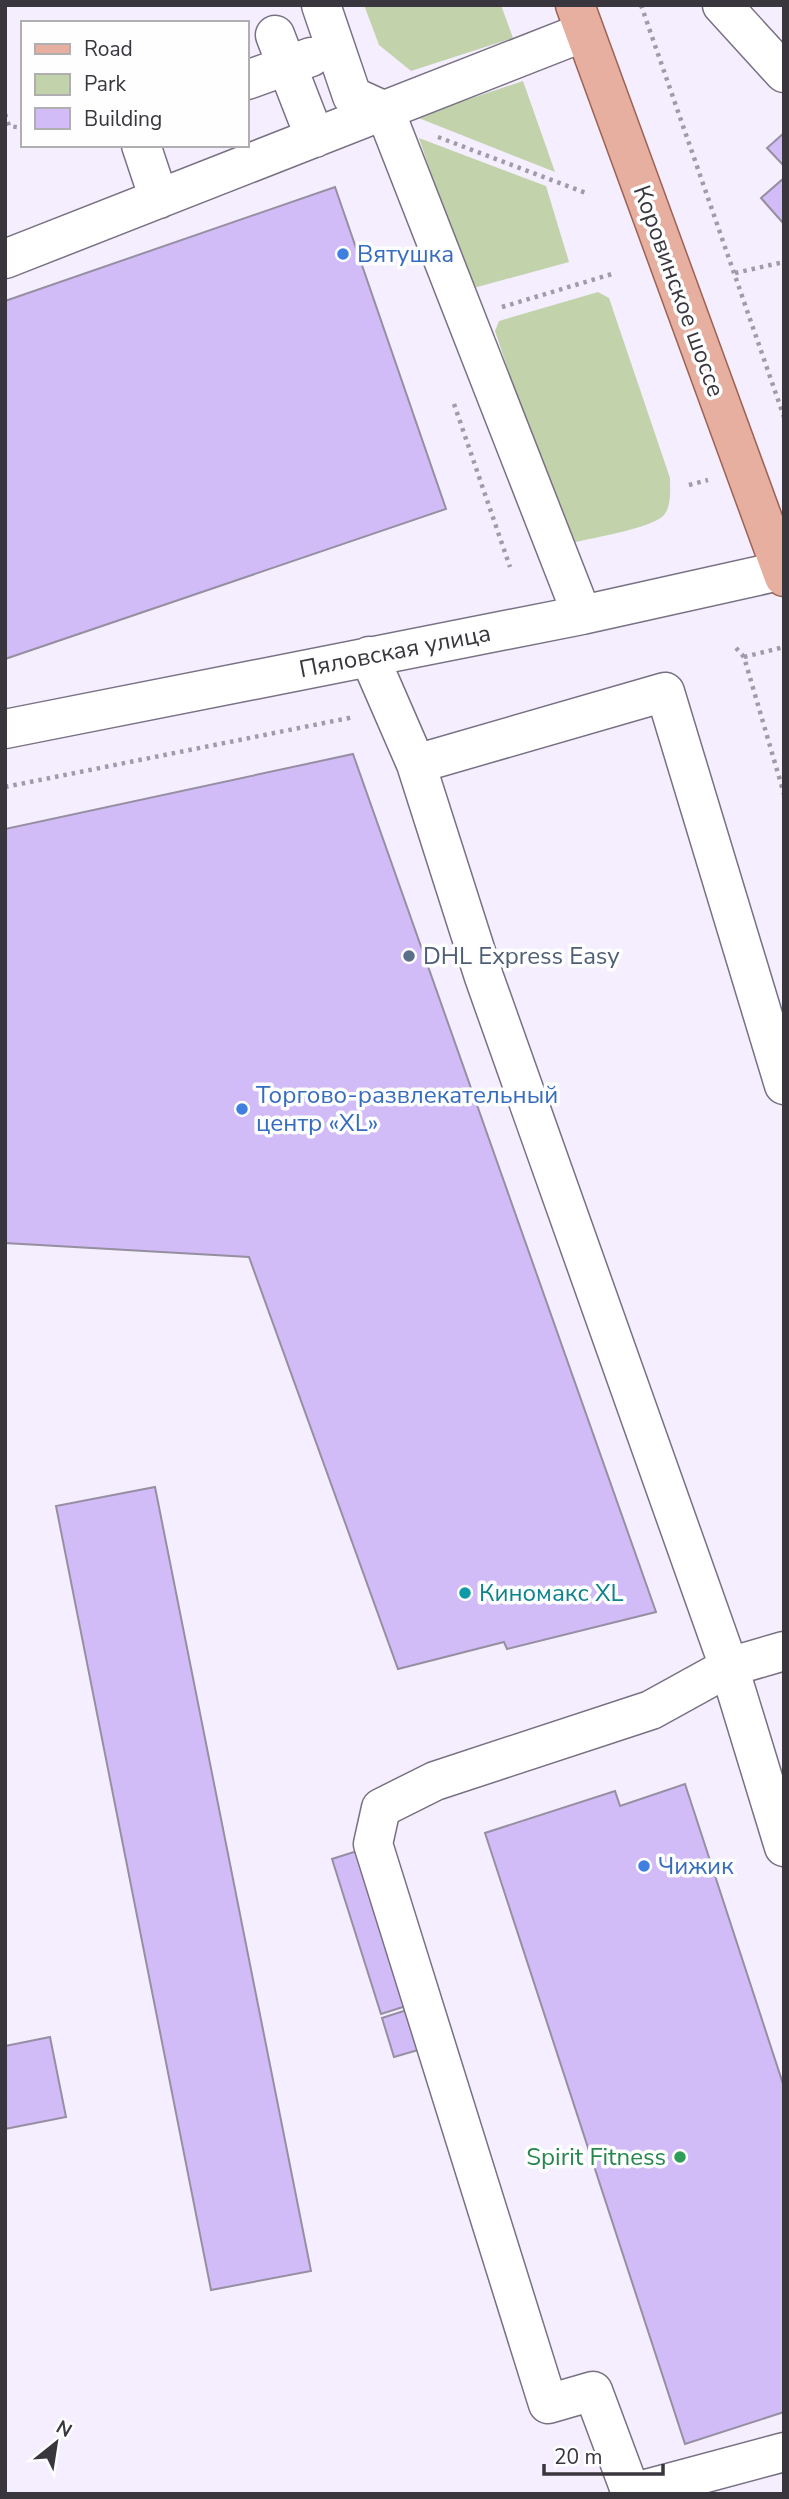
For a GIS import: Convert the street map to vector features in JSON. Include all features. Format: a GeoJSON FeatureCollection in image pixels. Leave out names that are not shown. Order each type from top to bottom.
{"type":"FeatureCollection","features":[{"type":"Feature","properties":{"kind":"main road","name":"Коровинское шоссе"},"geometry":{"type":"LineString","coordinates":[[580,19],[783,572]]}},
{"type":"Feature","properties":{"kind":"street"},"geometry":{"type":"LineString","coordinates":[[321,5],[352,96],[387,114],[582,615]]}},
{"type":"Feature","properties":{"kind":"street"},"geometry":{"type":"LineString","coordinates":[[722,5],[784,73]]}},
{"type":"Feature","properties":{"kind":"street"},"geometry":{"type":"LineString","coordinates":[[5,258],[315,138],[387,114],[580,19]]}},
{"type":"Feature","properties":{"kind":"street"},"geometry":{"type":"LineString","coordinates":[[248,79],[281,50],[335,48]]}},
{"type":"Feature","properties":{"kind":"street"},"geometry":{"type":"LineString","coordinates":[[281,50],[315,138]]}},
{"type":"Feature","properties":{"kind":"street"},"geometry":{"type":"LineString","coordinates":[[142,147],[159,199]]}},
{"type":"Feature","properties":{"kind":"street","name":"Пяловская улица"},"geometry":{"type":"LineString","coordinates":[[5,729],[582,615],[783,572]]}},
{"type":"Feature","properties":{"kind":"street"},"geometry":{"type":"LineString","coordinates":[[369,656],[416,764],[484,977],[729,1667],[784,1847]]}},
{"type":"Feature","properties":{"kind":"street"},"geometry":{"type":"LineString","coordinates":[[416,764],[665,692],[784,1085]]}},
{"type":"Feature","properties":{"kind":"street"},"geometry":{"type":"LineString","coordinates":[[784,1651],[729,1667],[652,1710],[435,1781],[382,1808],[373,1844],[548,2404],[593,2391],[631,2493],[784,2452]]}},
{"type":"Feature","properties":{"kind":"path"},"geometry":{"type":"LineString","coordinates":[[641,5],[784,417]]}},
{"type":"Feature","properties":{"kind":"path"},"geometry":{"type":"LineString","coordinates":[[5,114],[7,126]]}},
{"type":"Feature","properties":{"kind":"path"},"geometry":{"type":"LineString","coordinates":[[387,114],[586,193]]}},
{"type":"Feature","properties":{"kind":"path"},"geometry":{"type":"LineString","coordinates":[[735,273],[784,262]]}},
{"type":"Feature","properties":{"kind":"path"},"geometry":{"type":"LineString","coordinates":[[466,318],[611,274]]}},
{"type":"Feature","properties":{"kind":"path"},"geometry":{"type":"LineString","coordinates":[[744,657],[784,647]]}},
{"type":"Feature","properties":{"kind":"path"},"geometry":{"type":"LineString","coordinates":[[736,648],[744,657],[784,794]]}},
{"type":"Feature","properties":{"kind":"path"},"geometry":{"type":"LineString","coordinates":[[5,787],[391,709]]}},
{"type":"Feature","properties":{"kind":"green space"},"geometry":{"type":"Polygon","coordinates":[[[364,5],[501,5],[513,38],[411,71],[379,45],[364,5]]]}},
{"type":"Feature","properties":{"kind":"green space"},"geometry":{"type":"Polygon","coordinates":[[[523,81],[555,172],[416,117],[523,81]]]}},
{"type":"Feature","properties":{"kind":"green space"},"geometry":{"type":"Polygon","coordinates":[[[419,138],[546,186],[569,262],[470,289],[419,138]]]}},
{"type":"Feature","properties":{"kind":"green space"},"geometry":{"type":"Polygon","coordinates":[[[598,292],[609,298],[670,478],[670,498],[666,512],[656,521],[566,544],[495,331],[499,321],[598,292]]]}},
{"type":"Feature","properties":{"kind":"building"},"geometry":{"type":"Polygon","coordinates":[[[784,133],[784,166],[767,148],[784,133]]]}},
{"type":"Feature","properties":{"kind":"building"},"geometry":{"type":"Polygon","coordinates":[[[784,178],[784,224],[761,198],[784,178]]]}},
{"type":"Feature","properties":{"kind":"building"},"geometry":{"type":"Polygon","coordinates":[[[335,187],[446,509],[5,659],[5,301],[335,187]]]}},
{"type":"Feature","properties":{"kind":"building","name":"Торгово-развлекательный центр «XL»"},"geometry":{"type":"Polygon","coordinates":[[[353,754],[656,1612],[507,1649],[504,1642],[398,1669],[249,1257],[5,1243],[5,829],[353,754]]]}},
{"type":"Feature","properties":{"kind":"building"},"geometry":{"type":"Polygon","coordinates":[[[155,1487],[311,2271],[211,2290],[56,1506],[155,1487]]]}},
{"type":"Feature","properties":{"kind":"building"},"geometry":{"type":"Polygon","coordinates":[[[685,1784],[784,2087],[784,2412],[685,2444],[485,1833],[615,1791],[620,1806],[685,1784]]]}},
{"type":"Feature","properties":{"kind":"building"},"geometry":{"type":"Polygon","coordinates":[[[357,1851],[406,2006],[381,2014],[332,1859],[357,1851]]]}},
{"type":"Feature","properties":{"kind":"building"},"geometry":{"type":"Polygon","coordinates":[[[413,2008],[425,2048],[394,2057],[382,2018],[413,2008]]]}},
{"type":"Feature","properties":{"kind":"building"},"geometry":{"type":"Polygon","coordinates":[[[50,2037],[66,2117],[5,2129],[5,2046],[50,2037]]]}},
{"type":"Feature","properties":{"kind":"place","name":"Вятушка"},"geometry":{"type":"Point","coordinates":[343,254]}},
{"type":"Feature","properties":{"kind":"place","name":"DHL Express Easy"},"geometry":{"type":"Point","coordinates":[409,956]}},
{"type":"Feature","properties":{"kind":"place","name":"Торгово-развлекательный центр «XL»"},"geometry":{"type":"Point","coordinates":[242,1109]}},
{"type":"Feature","properties":{"kind":"place","name":"Киномакс XL"},"geometry":{"type":"Point","coordinates":[465,1593]}},
{"type":"Feature","properties":{"kind":"place","name":"Чижик"},"geometry":{"type":"Point","coordinates":[644,1866]}},
{"type":"Feature","properties":{"kind":"place","name":"Spirit Fitness"},"geometry":{"type":"Point","coordinates":[680,2157]}}]}
